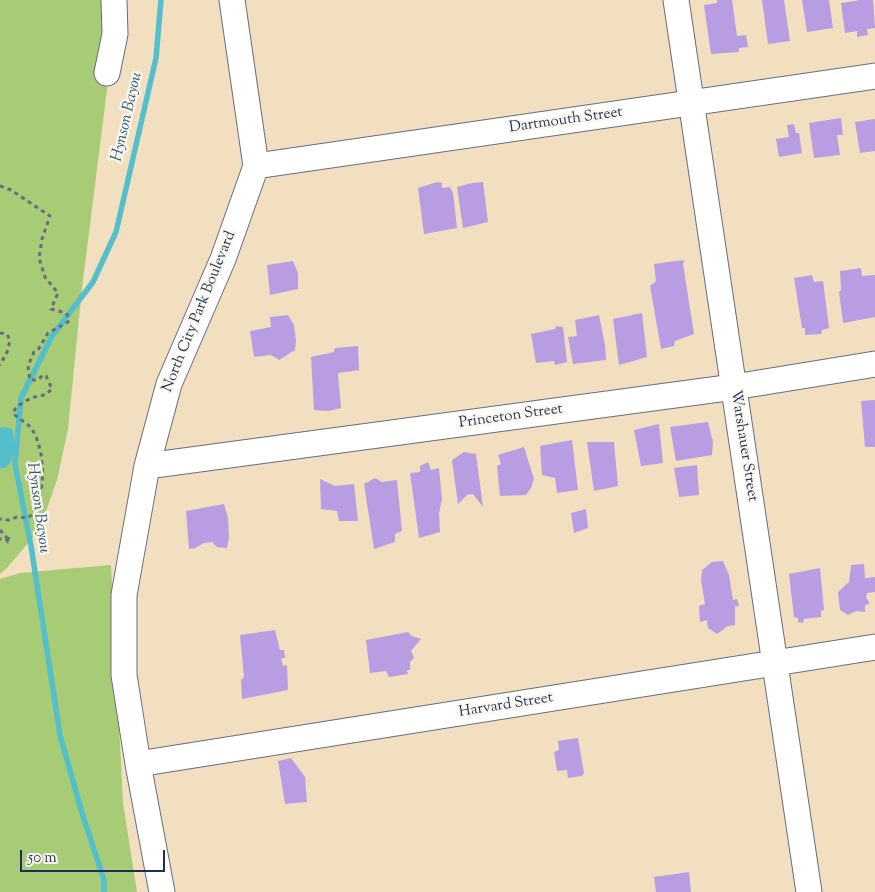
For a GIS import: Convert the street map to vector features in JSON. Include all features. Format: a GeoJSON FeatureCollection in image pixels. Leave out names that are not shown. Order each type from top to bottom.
{"type":"FeatureCollection","features":[{"type":"Feature","properties":{"kind":"street"},"geometry":{"type":"LineString","coordinates":[[107,73],[115,34],[114,0]]}},
{"type":"Feature","properties":{"kind":"street","name":"North City Park Boulevard"},"geometry":{"type":"LineString","coordinates":[[162,892],[138,764],[124,675],[124,595],[146,466],[169,384],[223,260],[256,166],[232,0]]}},
{"type":"Feature","properties":{"kind":"street","name":"Warshauer Street"},"geometry":{"type":"LineString","coordinates":[[676,0],[776,663],[808,892]]}},
{"type":"Feature","properties":{"kind":"street","name":"Dartmouth Street"},"geometry":{"type":"LineString","coordinates":[[256,166],[875,76]]}},
{"type":"Feature","properties":{"kind":"street","name":"Princeton Street"},"geometry":{"type":"LineString","coordinates":[[146,466],[734,387],[875,364]]}},
{"type":"Feature","properties":{"kind":"street","name":"Harvard Street"},"geometry":{"type":"LineString","coordinates":[[138,764],[875,647]]}},
{"type":"Feature","properties":{"kind":"path"},"geometry":{"type":"LineString","coordinates":[[0,186],[12,190],[50,216],[42,239],[39,258],[45,277],[58,293],[51,309],[66,313],[69,318],[68,322],[48,333],[38,350],[34,352],[28,366],[30,380],[38,380],[46,376],[52,389],[45,395],[22,404],[14,409],[13,413],[35,432],[41,455],[44,473],[43,483],[35,510],[28,518],[0,519]]}},
{"type":"Feature","properties":{"kind":"path"},"geometry":{"type":"LineString","coordinates":[[0,333],[7,334],[10,340],[7,352],[0,365]]}},
{"type":"Feature","properties":{"kind":"path"},"geometry":{"type":"LineString","coordinates":[[0,530],[6,538],[0,539]]}},
{"type":"Feature","properties":{"kind":"green space"},"geometry":{"type":"Polygon","coordinates":[[[0,0],[112,0],[114,34],[82,288],[68,429],[57,480],[45,514],[34,536],[0,574],[0,0]]]}},
{"type":"Feature","properties":{"kind":"green space"},"geometry":{"type":"Polygon","coordinates":[[[111,565],[123,803],[137,892],[0,892],[0,579],[20,573],[111,565]]]}},
{"type":"Feature","properties":{"kind":"water"},"geometry":{"type":"Polygon","coordinates":[[[0,428],[12,429],[14,450],[12,459],[6,468],[0,468],[0,428]]]}},
{"type":"Feature","properties":{"kind":"building"},"geometry":{"type":"Polygon","coordinates":[[[717,0],[732,0],[737,36],[746,35],[748,47],[739,48],[739,52],[711,54],[704,5],[717,3],[717,0]]]}},
{"type":"Feature","properties":{"kind":"building"},"geometry":{"type":"Polygon","coordinates":[[[762,0],[784,0],[790,41],[768,44],[762,0]]]}},
{"type":"Feature","properties":{"kind":"building"},"geometry":{"type":"Polygon","coordinates":[[[802,0],[829,0],[833,28],[807,32],[802,0]]]}},
{"type":"Feature","properties":{"kind":"building"},"geometry":{"type":"Polygon","coordinates":[[[873,0],[875,28],[867,29],[868,35],[857,37],[857,31],[845,33],[841,3],[873,0]]]}},
{"type":"Feature","properties":{"kind":"building"},"geometry":{"type":"Polygon","coordinates":[[[841,118],[843,135],[837,135],[840,155],[814,158],[809,123],[841,118]]]}},
{"type":"Feature","properties":{"kind":"building"},"geometry":{"type":"Polygon","coordinates":[[[875,119],[875,151],[860,153],[855,122],[875,119]]]}},
{"type":"Feature","properties":{"kind":"building"},"geometry":{"type":"Polygon","coordinates":[[[794,124],[796,133],[799,133],[802,153],[779,157],[776,139],[789,137],[787,125],[794,124]]]}},
{"type":"Feature","properties":{"kind":"building"},"geometry":{"type":"Polygon","coordinates":[[[437,182],[442,183],[442,188],[450,187],[453,193],[457,228],[424,234],[418,188],[437,182]]]}},
{"type":"Feature","properties":{"kind":"building"},"geometry":{"type":"Polygon","coordinates":[[[483,182],[488,222],[463,228],[457,187],[483,182]]]}},
{"type":"Feature","properties":{"kind":"building"},"geometry":{"type":"Polygon","coordinates":[[[684,260],[683,264],[694,334],[675,341],[674,346],[661,349],[650,286],[656,281],[654,264],[684,260]]]}},
{"type":"Feature","properties":{"kind":"building"},"geometry":{"type":"Polygon","coordinates":[[[293,261],[298,273],[298,289],[270,295],[267,265],[293,261]]]}},
{"type":"Feature","properties":{"kind":"building"},"geometry":{"type":"Polygon","coordinates":[[[861,268],[862,276],[875,275],[875,317],[843,323],[839,292],[841,290],[840,271],[861,268]]]}},
{"type":"Feature","properties":{"kind":"building"},"geometry":{"type":"Polygon","coordinates":[[[812,275],[814,282],[823,281],[829,328],[822,330],[821,334],[805,335],[805,328],[802,328],[794,278],[812,275]]]}},
{"type":"Feature","properties":{"kind":"building"},"geometry":{"type":"Polygon","coordinates":[[[642,313],[647,357],[619,365],[613,319],[642,313]]]}},
{"type":"Feature","properties":{"kind":"building"},"geometry":{"type":"Polygon","coordinates":[[[288,315],[294,325],[295,350],[279,360],[271,355],[254,357],[250,331],[271,327],[270,317],[288,315]]]}},
{"type":"Feature","properties":{"kind":"building"},"geometry":{"type":"Polygon","coordinates":[[[599,315],[606,360],[573,364],[568,337],[577,336],[575,320],[599,315]]]}},
{"type":"Feature","properties":{"kind":"building"},"geometry":{"type":"Polygon","coordinates":[[[556,326],[563,327],[567,362],[555,365],[554,361],[536,363],[531,334],[555,329],[556,326]]]}},
{"type":"Feature","properties":{"kind":"building"},"geometry":{"type":"Polygon","coordinates":[[[358,346],[359,370],[338,373],[341,408],[328,411],[314,410],[311,357],[334,352],[335,348],[358,346]]]}},
{"type":"Feature","properties":{"kind":"building"},"geometry":{"type":"Polygon","coordinates":[[[875,400],[875,447],[865,447],[861,401],[875,400]]]}},
{"type":"Feature","properties":{"kind":"building"},"geometry":{"type":"Polygon","coordinates":[[[708,422],[713,442],[712,455],[676,461],[670,427],[708,422]]]}},
{"type":"Feature","properties":{"kind":"building"},"geometry":{"type":"Polygon","coordinates":[[[659,424],[663,463],[641,466],[634,430],[659,424]]]}},
{"type":"Feature","properties":{"kind":"building"},"geometry":{"type":"Polygon","coordinates":[[[572,440],[578,490],[557,493],[555,478],[542,475],[540,446],[572,440]]]}},
{"type":"Feature","properties":{"kind":"building"},"geometry":{"type":"Polygon","coordinates":[[[587,442],[614,442],[618,486],[594,491],[587,442]]]}},
{"type":"Feature","properties":{"kind":"building"},"geometry":{"type":"Polygon","coordinates":[[[524,447],[534,479],[531,488],[526,495],[500,496],[497,466],[501,464],[498,455],[524,447]]]}},
{"type":"Feature","properties":{"kind":"building"},"geometry":{"type":"Polygon","coordinates":[[[464,452],[476,454],[483,507],[473,494],[467,495],[458,504],[452,460],[464,452]]]}},
{"type":"Feature","properties":{"kind":"building"},"geometry":{"type":"Polygon","coordinates":[[[428,462],[431,470],[439,468],[442,499],[439,514],[440,532],[419,538],[410,473],[420,472],[420,466],[428,462]]]}},
{"type":"Feature","properties":{"kind":"building"},"geometry":{"type":"Polygon","coordinates":[[[697,465],[699,495],[679,497],[674,468],[697,465]]]}},
{"type":"Feature","properties":{"kind":"building"},"geometry":{"type":"Polygon","coordinates":[[[375,478],[382,482],[397,480],[402,531],[395,534],[395,542],[374,549],[364,484],[375,478]]]}},
{"type":"Feature","properties":{"kind":"building"},"geometry":{"type":"Polygon","coordinates":[[[320,479],[335,486],[354,484],[358,521],[339,521],[337,511],[321,509],[320,479]]]}},
{"type":"Feature","properties":{"kind":"building"},"geometry":{"type":"Polygon","coordinates":[[[224,504],[228,518],[229,538],[227,548],[217,547],[212,542],[189,549],[186,511],[224,504]]]}},
{"type":"Feature","properties":{"kind":"building"},"geometry":{"type":"Polygon","coordinates":[[[586,509],[588,528],[574,533],[571,513],[586,509]]]}},
{"type":"Feature","properties":{"kind":"building"},"geometry":{"type":"Polygon","coordinates":[[[723,561],[729,575],[733,600],[737,599],[739,606],[735,606],[735,625],[728,626],[717,634],[708,628],[707,620],[700,622],[699,606],[705,604],[701,580],[702,570],[712,562],[723,561]]]}},
{"type":"Feature","properties":{"kind":"building"},"geometry":{"type":"Polygon","coordinates":[[[864,564],[865,578],[875,577],[875,592],[867,593],[866,598],[869,604],[865,605],[865,612],[856,611],[848,615],[840,610],[838,592],[849,582],[851,565],[864,564]]]}},
{"type":"Feature","properties":{"kind":"building"},"geometry":{"type":"Polygon","coordinates":[[[820,568],[824,610],[821,611],[821,617],[804,619],[803,623],[798,622],[798,618],[794,617],[789,574],[820,568]]]}},
{"type":"Feature","properties":{"kind":"building"},"geometry":{"type":"Polygon","coordinates":[[[275,630],[280,650],[284,650],[285,658],[281,658],[283,666],[287,665],[288,690],[242,699],[241,680],[244,677],[240,635],[275,630]]]}},
{"type":"Feature","properties":{"kind":"building"},"geometry":{"type":"Polygon","coordinates":[[[408,632],[412,636],[421,639],[411,651],[414,658],[410,662],[410,670],[407,670],[408,674],[389,677],[386,671],[370,673],[366,640],[408,632]]]}},
{"type":"Feature","properties":{"kind":"building"},"geometry":{"type":"Polygon","coordinates":[[[578,738],[584,773],[582,776],[568,778],[567,770],[557,771],[554,752],[559,750],[558,741],[578,738]]]}},
{"type":"Feature","properties":{"kind":"building"},"geometry":{"type":"Polygon","coordinates":[[[291,758],[305,777],[307,802],[285,804],[278,761],[291,758]]]}},
{"type":"Feature","properties":{"kind":"building"},"geometry":{"type":"Polygon","coordinates":[[[689,872],[691,892],[656,892],[654,877],[689,872]]]}},
{"type":"Feature","properties":{"kind":"waterway","name":"Hynson Bayou"},"geometry":{"type":"LineString","coordinates":[[104,892],[104,880],[82,813],[60,735],[31,546],[15,464],[21,398],[52,336],[93,282],[116,232],[156,58],[161,0]]}}]}
